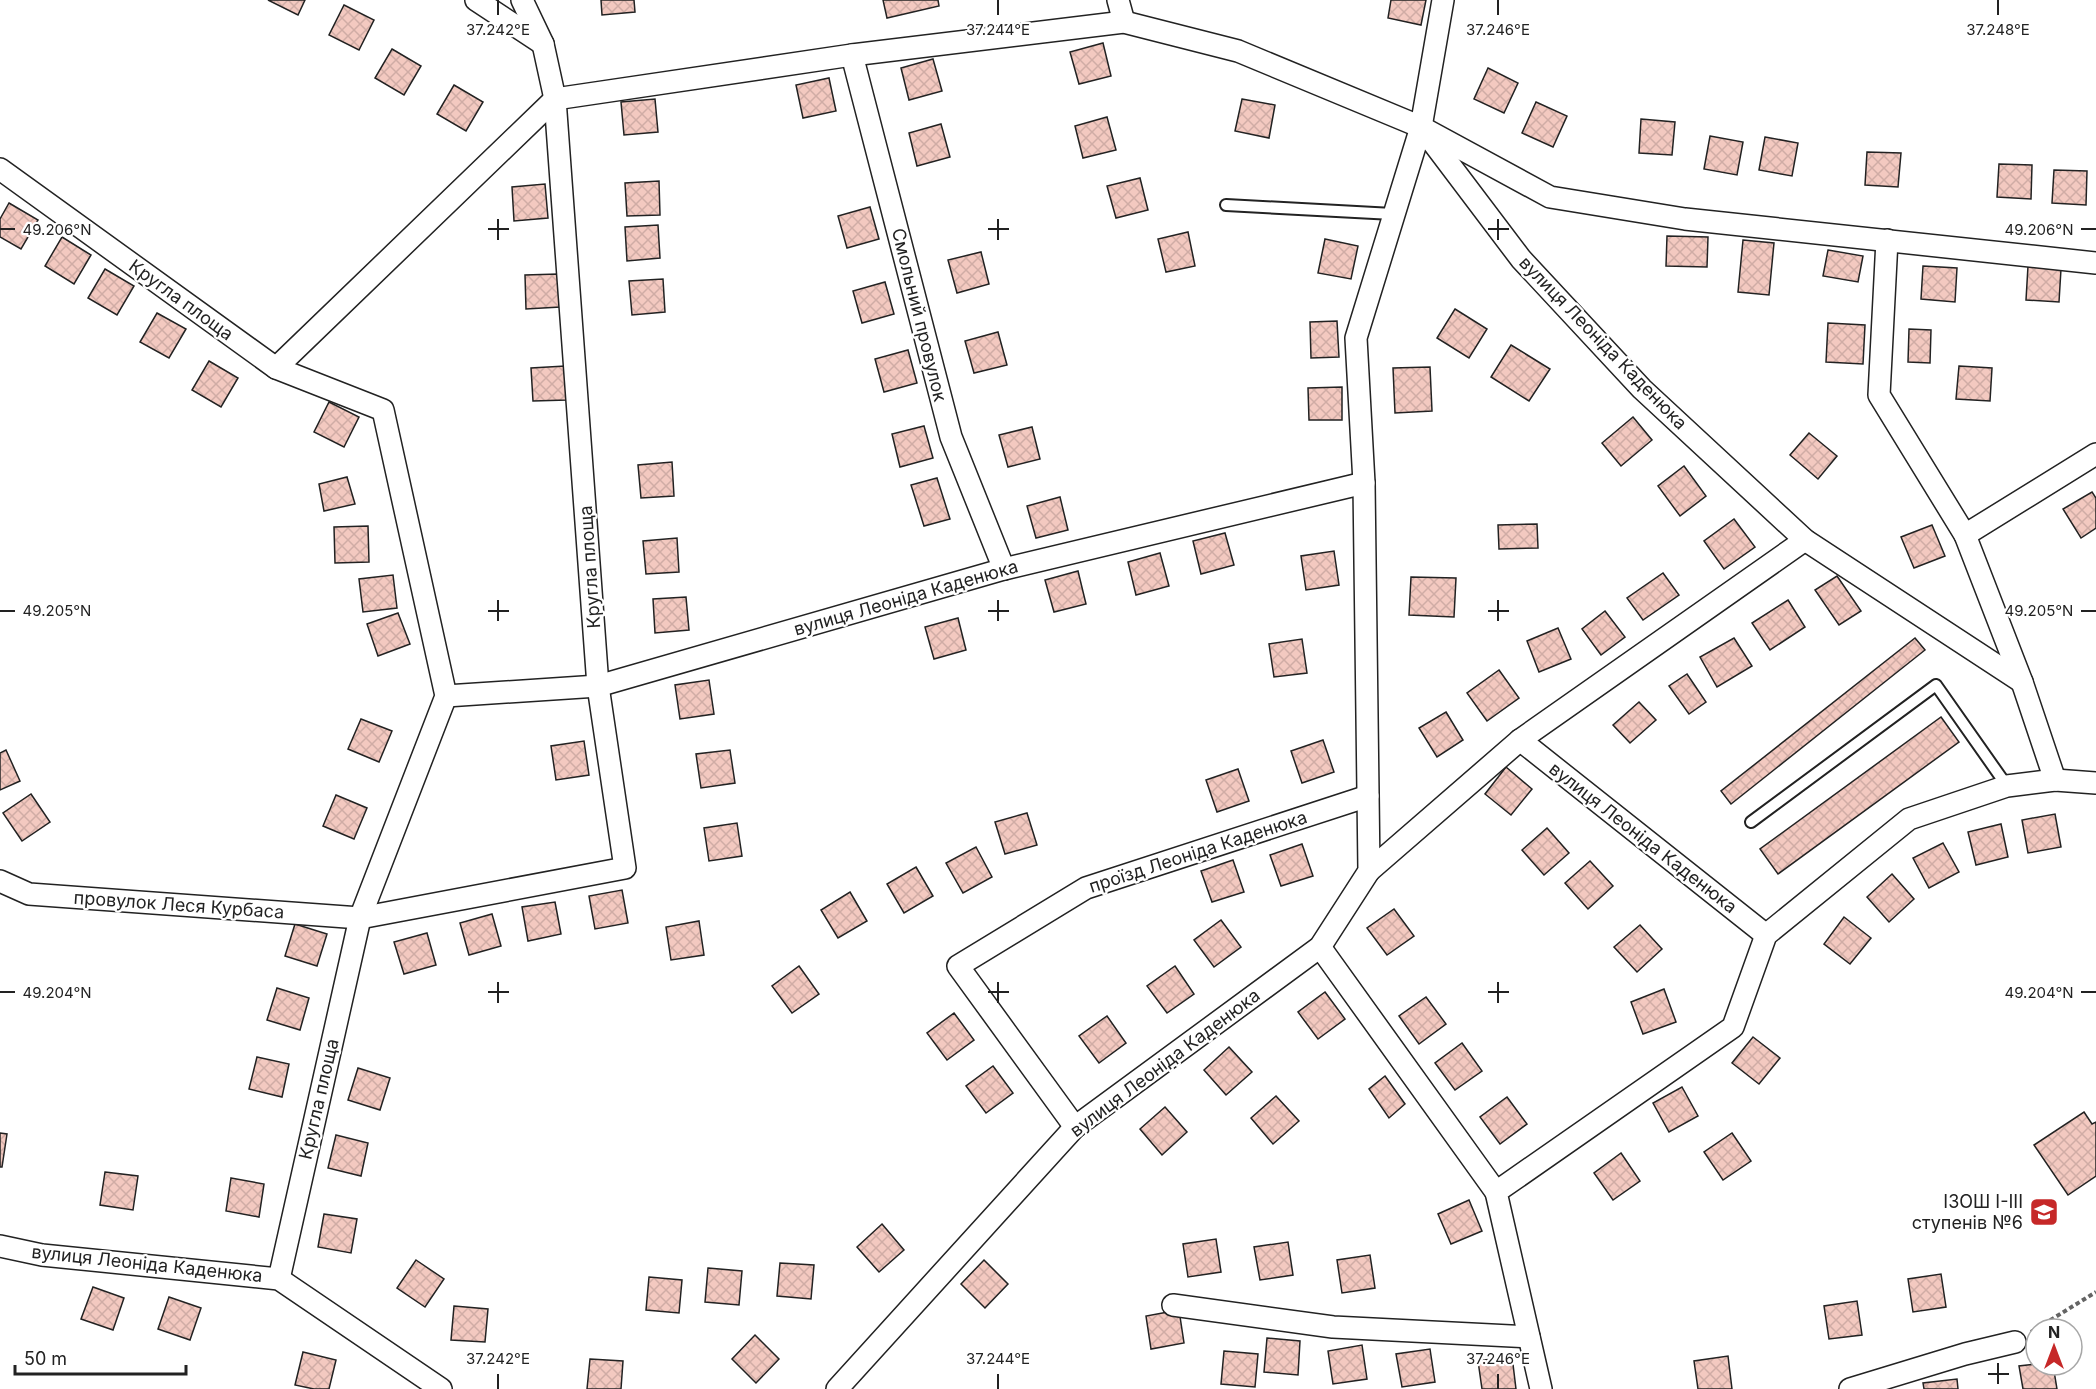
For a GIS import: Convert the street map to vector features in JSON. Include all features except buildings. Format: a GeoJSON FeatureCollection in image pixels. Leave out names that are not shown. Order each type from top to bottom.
{"type":"FeatureCollection","features":[{"type":"Feature","properties":{"kind":"street"},"geometry":{"type":"LineString","coordinates":[[476,0],[543,44]]}},
{"type":"Feature","properties":{"kind":"street","name":"Кругла площа"},"geometry":{"type":"LineString","coordinates":[[360,918],[625,868],[598,686],[555,99],[543,44],[522,0]]}},
{"type":"Feature","properties":{"kind":"street"},"geometry":{"type":"LineString","coordinates":[[1118,0],[1124,22]]}},
{"type":"Feature","properties":{"kind":"street"},"geometry":{"type":"LineString","coordinates":[[1368,871],[1364,483],[1356,338],[1420,127],[1443,0]]}},
{"type":"Feature","properties":{"kind":"street"},"geometry":{"type":"LineString","coordinates":[[276,368],[555,99],[852,56],[1124,22],[1238,51],[1420,127],[1550,197],[1685,219],[2096,263]]}},
{"type":"Feature","properties":{"kind":"street","name":"Смольний провулок"},"geometry":{"type":"LineString","coordinates":[[852,56],[951,437],[1004,569]]}},
{"type":"Feature","properties":{"kind":"street","name":"вулиця Леоніда Каденюка"},"geometry":{"type":"LineString","coordinates":[[1420,127],[1521,259],[1642,389],[1806,540],[2022,682]]}},
{"type":"Feature","properties":{"kind":"street","name":"Кругла площа"},"geometry":{"type":"LineString","coordinates":[[0,169],[276,368],[383,410],[446,696],[360,918],[279,1279]]}},
{"type":"Feature","properties":{"kind":"street"},"geometry":{"type":"LineString","coordinates":[[1887,240],[1880,395],[1965,535],[2022,682],[2055,780]]}},
{"type":"Feature","properties":{"kind":"street"},"geometry":{"type":"LineString","coordinates":[[1965,535],[2096,454]]}},
{"type":"Feature","properties":{"kind":"street","name":"вулиця Леоніда Каденюка"},"geometry":{"type":"LineString","coordinates":[[446,696],[598,686],[1004,569],[1364,483]]}},
{"type":"Feature","properties":{"kind":"street","name":"вулиця Леоніда Каденюка"},"geometry":{"type":"LineString","coordinates":[[837,1389],[1075,1128],[1320,947],[1368,871],[1520,740],[1806,540]]}},
{"type":"Feature","properties":{"kind":"street","name":"вулиця Леоніда Каденюка"},"geometry":{"type":"LineString","coordinates":[[1520,740],[1766,935]]}},
{"type":"Feature","properties":{"kind":"street"},"geometry":{"type":"LineString","coordinates":[[1496,1192],[1733,1027],[1766,935],[1909,819],[2007,786],[2055,780],[2096,783]]}},
{"type":"Feature","properties":{"kind":"street","name":"проїзд Леоніда Каденюка"},"geometry":{"type":"LineString","coordinates":[[1075,1128],[958,966],[1086,888],[1368,796]]}},
{"type":"Feature","properties":{"kind":"street","name":"провулок Леся Курбаса"},"geometry":{"type":"LineString","coordinates":[[0,881],[29,894],[360,918]]}},
{"type":"Feature","properties":{"kind":"street"},"geometry":{"type":"LineString","coordinates":[[1320,947],[1496,1192],[1541,1389]]}},
{"type":"Feature","properties":{"kind":"street","name":"вулиця Леоніда Каденюка"},"geometry":{"type":"LineString","coordinates":[[0,1246],[42,1255],[279,1279],[441,1389]]}},
{"type":"Feature","properties":{"kind":"street"},"geometry":{"type":"LineString","coordinates":[[1173,1305],[1333,1327],[1529,1336]]}},
{"type":"Feature","properties":{"kind":"street"},"geometry":{"type":"LineString","coordinates":[[1850,1389],[2016,1341]]}},
{"type":"Feature","properties":{"kind":"lane"},"geometry":{"type":"LineString","coordinates":[[1226,205],[1393,214]]}},
{"type":"Feature","properties":{"kind":"lane"},"geometry":{"type":"LineString","coordinates":[[1751,822],[1936,685],[2007,786]]}},
{"type":"Feature","properties":{"kind":"path"},"geometry":{"type":"LineString","coordinates":[[2016,1341],[2096,1292]]}},
{"type":"Feature","properties":{"kind":"place","name":"ІЗОШ І-ІІІ ступенів №6"},"geometry":{"type":"Point","coordinates":[2044,1212]}}]}
